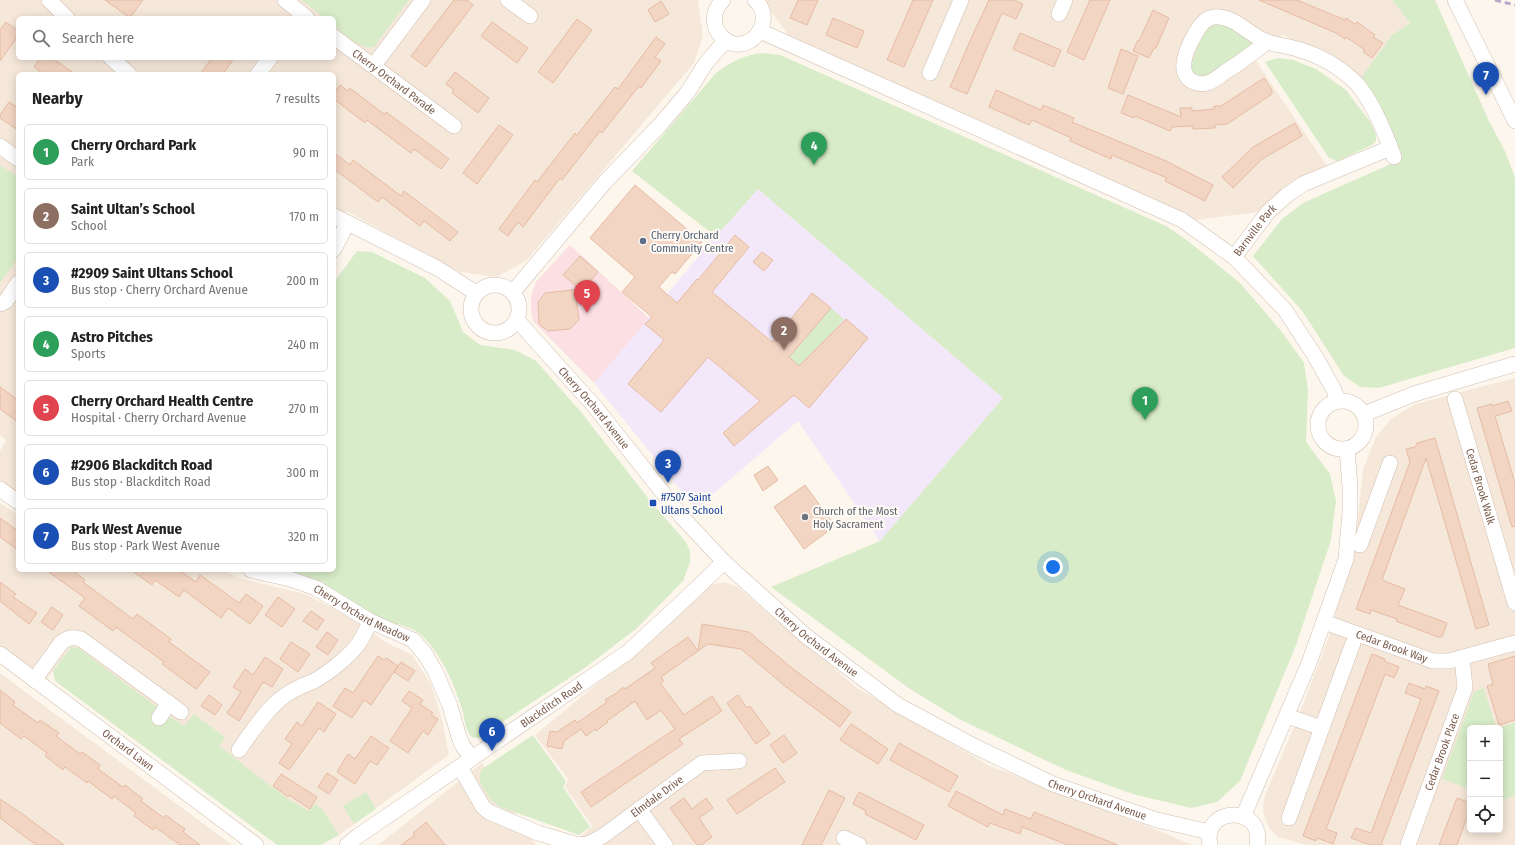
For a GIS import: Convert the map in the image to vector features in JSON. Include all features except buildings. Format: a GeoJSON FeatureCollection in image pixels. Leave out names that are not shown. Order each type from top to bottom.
{"type":"FeatureCollection","features":[{"type":"Feature","properties":{"kind":"street"},"geometry":{"type":"LineString","coordinates":[[49,0],[65,16]]}},
{"type":"Feature","properties":{"kind":"street"},"geometry":{"type":"LineString","coordinates":[[285,0],[302,16]]}},
{"type":"Feature","properties":{"kind":"street"},"geometry":{"type":"LineString","coordinates":[[374,65],[423,0]]}},
{"type":"Feature","properties":{"kind":"street"},"geometry":{"type":"LineString","coordinates":[[508,0],[530,16]]}},
{"type":"Feature","properties":{"kind":"street"},"geometry":{"type":"LineString","coordinates":[[930,73],[961,0]]}},
{"type":"Feature","properties":{"kind":"street"},"geometry":{"type":"LineString","coordinates":[[1455,0],[1515,121]]}},
{"type":"Feature","properties":{"kind":"street"},"geometry":{"type":"LineString","coordinates":[[719,1],[715,11],[715,27],[719,34],[726,40],[741,44],[749,42],[756,37],[763,24],[764,17],[758,1]]}},
{"type":"Feature","properties":{"kind":"street","name":"Barnville Park"},"geometry":{"type":"LineString","coordinates":[[760,31],[1182,220],[1234,257],[1268,212],[1287,195],[1303,184],[1392,152],[1380,123],[1364,95],[1357,85],[1339,69],[1323,59],[1299,49],[1267,42],[1236,23],[1219,17],[1205,20],[1196,31],[1185,56],[1183,68],[1184,73],[1188,79],[1194,82],[1206,83],[1247,58],[1267,42]]}},
{"type":"Feature","properties":{"kind":"street","name":"Cherry Orchard Parade"},"geometry":{"type":"LineString","coordinates":[[336,38],[374,65],[454,126]]}},
{"type":"Feature","properties":{"kind":"street"},"geometry":{"type":"LineString","coordinates":[[512,292],[604,183],[659,126],[687,93],[706,63],[726,40]]}},
{"type":"Feature","properties":{"kind":"street"},"geometry":{"type":"LineString","coordinates":[[113,60],[127,72]]}},
{"type":"Feature","properties":{"kind":"street"},"geometry":{"type":"LineString","coordinates":[[260,72],[268,60]]}},
{"type":"Feature","properties":{"kind":"street"},"geometry":{"type":"LineString","coordinates":[[0,146],[16,158]]}},
{"type":"Feature","properties":{"kind":"street"},"geometry":{"type":"LineString","coordinates":[[336,217],[347,224],[396,246],[476,293]]}},
{"type":"Feature","properties":{"kind":"street"},"geometry":{"type":"LineString","coordinates":[[336,245],[347,224]]}},
{"type":"Feature","properties":{"kind":"street"},"geometry":{"type":"LineString","coordinates":[[1234,257],[1285,310],[1315,356],[1338,400]]}},
{"type":"Feature","properties":{"kind":"street"},"geometry":{"type":"LineString","coordinates":[[0,304],[6,301],[16,286]]}},
{"type":"Feature","properties":{"kind":"street"},"geometry":{"type":"LineString","coordinates":[[487,286],[503,286],[512,292],[518,301],[519,311],[517,320],[508,330],[496,334],[486,332],[477,326],[472,319],[470,310],[476,293],[487,286]]}},
{"type":"Feature","properties":{"kind":"street","name":"Cherry Orchard Avenue"},"geometry":{"type":"LineString","coordinates":[[517,320],[596,408],[682,517],[724,562],[806,636],[898,705],[974,746],[1052,784],[1210,839]]}},
{"type":"Feature","properties":{"kind":"street"},"geometry":{"type":"LineString","coordinates":[[1364,414],[1414,394],[1515,364]]}},
{"type":"Feature","properties":{"kind":"street","name":"Cedar Brook Walk"},"geometry":{"type":"LineString","coordinates":[[1455,399],[1511,572],[1515,603]]}},
{"type":"Feature","properties":{"kind":"street"},"geometry":{"type":"LineString","coordinates":[[1338,400],[1346,400],[1360,407],[1367,421],[1367,429],[1364,436],[1354,447],[1338,449],[1330,446],[1324,440],[1318,429],[1319,416],[1330,403],[1338,400]]}},
{"type":"Feature","properties":{"kind":"street"},"geometry":{"type":"LineString","coordinates":[[1243,816],[1287,716],[1324,622],[1346,559],[1350,512],[1350,487],[1346,449]]}},
{"type":"Feature","properties":{"kind":"street"},"geometry":{"type":"LineString","coordinates":[[1360,545],[1390,463]]}},
{"type":"Feature","properties":{"kind":"street"},"geometry":{"type":"LineString","coordinates":[[0,489],[16,501]]}},
{"type":"Feature","properties":{"kind":"street"},"geometry":{"type":"LineString","coordinates":[[1350,512],[1372,513]]}},
{"type":"Feature","properties":{"kind":"street","name":"Blackditch Road"},"geometry":{"type":"LineString","coordinates":[[347,845],[628,652],[724,562]]}},
{"type":"Feature","properties":{"kind":"street","name":"Cherry Orchard Meadow"},"geometry":{"type":"LineString","coordinates":[[260,572],[290,579],[316,588],[370,621],[413,640],[425,654],[443,687],[462,745],[466,763]]}},
{"type":"Feature","properties":{"kind":"street"},"geometry":{"type":"LineString","coordinates":[[239,750],[266,712],[280,699],[297,687],[324,675],[353,650],[359,643],[370,621]]}},
{"type":"Feature","properties":{"kind":"street","name":"Cedar Brook Way"},"geometry":{"type":"LineString","coordinates":[[1324,622],[1434,661],[1449,661],[1462,658]]}},
{"type":"Feature","properties":{"kind":"street"},"geometry":{"type":"LineString","coordinates":[[34,680],[65,638],[74,637],[82,639],[182,712]]}},
{"type":"Feature","properties":{"kind":"street","name":"Cedar Brook Way"},"geometry":{"type":"LineString","coordinates":[[1289,818],[1353,643]]}},
{"type":"Feature","properties":{"kind":"street"},"geometry":{"type":"LineString","coordinates":[[1462,658],[1515,643]]}},
{"type":"Feature","properties":{"kind":"street","name":"Orchard Lawn"},"geometry":{"type":"LineString","coordinates":[[0,654],[256,845]]}},
{"type":"Feature","properties":{"kind":"street","name":"Cedar Brook Place"},"geometry":{"type":"LineString","coordinates":[[1408,845],[1463,692],[1465,680],[1462,658]]}},
{"type":"Feature","properties":{"kind":"street"},"geometry":{"type":"LineString","coordinates":[[159,718],[169,703]]}},
{"type":"Feature","properties":{"kind":"street"},"geometry":{"type":"LineString","coordinates":[[1287,716],[1322,728]]}},
{"type":"Feature","properties":{"kind":"street","name":"Elmdale Drive"},"geometry":{"type":"LineString","coordinates":[[466,763],[473,792],[486,810],[496,816],[538,833],[578,845],[596,841],[702,763],[739,761]]}},
{"type":"Feature","properties":{"kind":"street"},"geometry":{"type":"LineString","coordinates":[[639,809],[665,845]]}},
{"type":"Feature","properties":{"kind":"street"},"geometry":{"type":"LineString","coordinates":[[1210,839],[1215,822],[1233,814],[1243,816],[1255,827],[1258,836],[1257,845]]}},
{"type":"Feature","properties":{"kind":"street"},"geometry":{"type":"LineString","coordinates":[[844,838],[859,845]]}},
{"type":"Feature","properties":{"kind":"shaded area"},"geometry":{"type":"Polygon","coordinates":[[[0,0],[698,0],[703,37],[694,63],[526,261],[496,277],[460,272],[346,211],[336,228],[336,72],[16,72],[16,493],[0,481],[0,451],[6,440],[0,435],[0,0]]]}},
{"type":"Feature","properties":{"kind":"shaded area"},"geometry":{"type":"Polygon","coordinates":[[[762,0],[1392,0],[1410,23],[1392,35],[1360,79],[1326,56],[1283,35],[1254,58],[1327,166],[1284,188],[1258,212],[1194,220],[790,37],[762,0]]]}},
{"type":"Feature","properties":{"kind":"shaded area"},"geometry":{"type":"Polygon","coordinates":[[[758,189],[1003,398],[880,541],[798,421],[706,500],[700,514],[594,383],[715,236],[758,189]]]}},
{"type":"Feature","properties":{"kind":"shaded area"},"geometry":{"type":"Polygon","coordinates":[[[570,245],[649,318],[594,383],[533,321],[531,296],[536,282],[570,245]]]}},
{"type":"Feature","properties":{"kind":"shaded area"},"geometry":{"type":"Polygon","coordinates":[[[1515,378],[1515,845],[1307,845],[1278,837],[1269,828],[1263,812],[1264,798],[1301,710],[1329,636],[1355,548],[1363,469],[1376,437],[1392,418],[1416,404],[1515,378]]]}},
{"type":"Feature","properties":{"kind":"shaded area"},"geometry":{"type":"Polygon","coordinates":[[[0,503],[16,514],[16,572],[227,572],[239,578],[305,594],[352,618],[387,643],[412,655],[431,684],[442,720],[449,755],[339,835],[322,809],[309,811],[288,799],[218,746],[225,737],[194,714],[184,727],[166,719],[71,647],[46,680],[0,645],[0,503]]]}},
{"type":"Feature","properties":{"kind":"shaded area"},"geometry":{"type":"Polygon","coordinates":[[[724,582],[738,587],[857,688],[988,765],[1192,845],[571,845],[592,826],[565,787],[568,779],[535,735],[666,627],[710,585],[724,582]]]}},
{"type":"Feature","properties":{"kind":"shaded area"},"geometry":{"type":"Polygon","coordinates":[[[0,673],[232,845],[0,845],[0,673]]]}},
{"type":"Feature","properties":{"kind":"shaded area"},"geometry":{"type":"Polygon","coordinates":[[[482,763],[536,845],[378,845],[482,763]]]}},
{"type":"Feature","properties":{"kind":"green space"},"geometry":{"type":"Polygon","coordinates":[[[301,0],[409,0],[374,47],[363,46],[348,37],[336,27],[336,16],[322,16],[301,0]]]}},
{"type":"Feature","properties":{"kind":"green space"},"geometry":{"type":"Polygon","coordinates":[[[1392,0],[1435,0],[1489,121],[1505,151],[1515,178],[1515,348],[1379,388],[1360,387],[1344,376],[1303,312],[1253,256],[1282,219],[1303,203],[1402,159],[1383,112],[1360,79],[1392,35],[1410,23],[1392,0]]]}},
{"type":"Feature","properties":{"kind":"green space"},"geometry":{"type":"Polygon","coordinates":[[[1220,23],[1244,33],[1253,44],[1207,78],[1194,75],[1192,70],[1192,62],[1204,29],[1211,24],[1220,23]]]}},
{"type":"Feature","properties":{"kind":"green space"},"geometry":{"type":"Polygon","coordinates":[[[761,53],[780,55],[1166,226],[1188,241],[1240,283],[1282,332],[1304,363],[1308,391],[1306,442],[1330,474],[1336,501],[1331,540],[1296,645],[1240,781],[1217,802],[1191,808],[1133,794],[1066,770],[959,719],[910,689],[771,587],[880,541],[1003,398],[758,189],[715,236],[632,171],[716,73],[737,60],[761,53]]]}},
{"type":"Feature","properties":{"kind":"green space"},"geometry":{"type":"Polygon","coordinates":[[[1278,58],[1293,60],[1316,69],[1346,90],[1371,123],[1376,135],[1376,141],[1372,145],[1337,161],[1329,158],[1265,62],[1278,58]]]}},
{"type":"Feature","properties":{"kind":"green space"},"geometry":{"type":"Polygon","coordinates":[[[0,165],[16,176],[16,261],[0,283],[0,165]]]}},
{"type":"Feature","properties":{"kind":"green space"},"geometry":{"type":"Polygon","coordinates":[[[357,251],[372,252],[425,278],[450,301],[463,332],[480,345],[515,350],[536,361],[581,412],[651,502],[686,542],[690,551],[690,562],[683,581],[636,629],[586,667],[478,738],[471,736],[468,733],[462,709],[451,680],[433,648],[421,635],[410,628],[386,621],[287,572],[336,572],[336,279],[357,251]]]}},
{"type":"Feature","properties":{"kind":"green space"},"geometry":{"type":"Polygon","coordinates":[[[831,308],[844,319],[790,383],[787,360],[831,308]]]}},
{"type":"Feature","properties":{"kind":"green space"},"geometry":{"type":"Polygon","coordinates":[[[71,647],[78,648],[157,707],[157,712],[166,719],[171,717],[184,726],[194,714],[225,737],[219,746],[288,799],[309,811],[315,804],[322,809],[339,835],[321,845],[277,845],[55,681],[53,671],[71,647]]]}},
{"type":"Feature","properties":{"kind":"green space"},"geometry":{"type":"Polygon","coordinates":[[[1484,688],[1495,725],[1467,725],[1467,788],[1442,779],[1474,692],[1484,688]]]}},
{"type":"Feature","properties":{"kind":"green space"},"geometry":{"type":"Polygon","coordinates":[[[1515,723],[1515,796],[1504,799],[1503,799],[1503,726],[1515,723]]]}},
{"type":"Feature","properties":{"kind":"green space"},"geometry":{"type":"Polygon","coordinates":[[[533,735],[566,781],[563,787],[590,827],[579,835],[500,807],[484,790],[480,779],[482,769],[533,735]]]}},
{"type":"Feature","properties":{"kind":"green space"},"geometry":{"type":"Polygon","coordinates":[[[366,792],[376,809],[354,824],[343,806],[366,792]]]}},
{"type":"Feature","properties":{"kind":"railway"},"geometry":{"type":"LineString","coordinates":[[1495,0],[1515,5]]}},
{"type":"Feature","properties":{"kind":"place","name":"Park West Avenue"},"geometry":{"type":"Point","coordinates":[1486,95]}},
{"type":"Feature","properties":{"kind":"place","name":"Astro Pitches"},"geometry":{"type":"Point","coordinates":[814,165]}},
{"type":"Feature","properties":{"kind":"place","name":"Cherry Orchard Community Centre"},"geometry":{"type":"Point","coordinates":[643,241]}},
{"type":"Feature","properties":{"kind":"place","name":"Cherry Orchard Health Centre"},"geometry":{"type":"Point","coordinates":[587,313]}},
{"type":"Feature","properties":{"kind":"place","name":"Saint Ultan’s School"},"geometry":{"type":"Point","coordinates":[784,350]}},
{"type":"Feature","properties":{"kind":"place","name":"Cherry Orchard Park"},"geometry":{"type":"Point","coordinates":[1145,420]}},
{"type":"Feature","properties":{"kind":"place","name":"#2909 Saint Ultans School"},"geometry":{"type":"Point","coordinates":[668,483]}},
{"type":"Feature","properties":{"kind":"place","name":"#7507 Saint Ultans School"},"geometry":{"type":"Point","coordinates":[653,503]}},
{"type":"Feature","properties":{"kind":"place","name":"Church of the Most Holy Sacrament"},"geometry":{"type":"Point","coordinates":[805,517]}},
{"type":"Feature","properties":{"kind":"place","name":"#2906 Blackditch Road"},"geometry":{"type":"Point","coordinates":[492,751]}}]}
